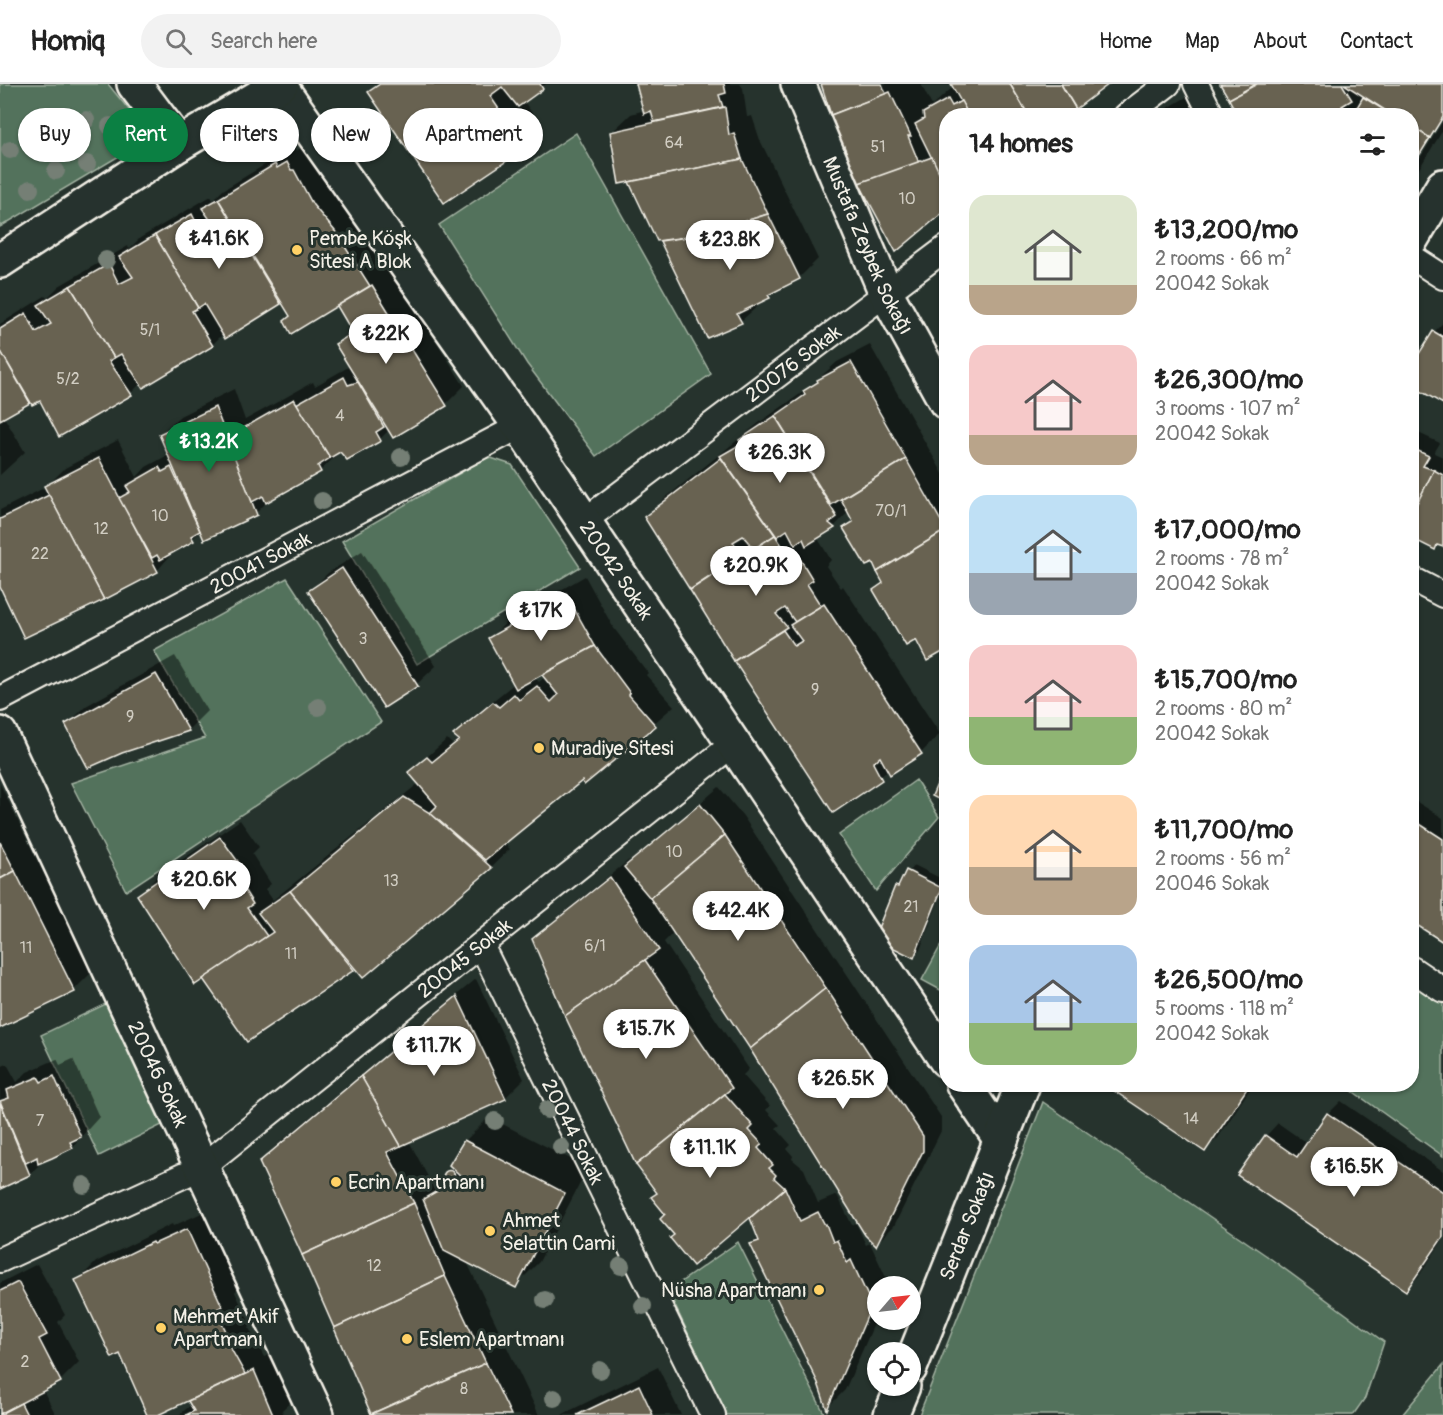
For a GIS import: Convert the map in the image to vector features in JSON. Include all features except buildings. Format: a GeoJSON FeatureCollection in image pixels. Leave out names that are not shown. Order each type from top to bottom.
{"type":"FeatureCollection","features":[{"type":"Feature","properties":{"kind":"street"},"geometry":{"type":"LineString","coordinates":[[134,84],[152,108]]}},
{"type":"Feature","properties":{"kind":"street"},"geometry":{"type":"LineString","coordinates":[[188,139],[280,84]]}},
{"type":"Feature","properties":{"kind":"street","name":"20042 Sokak"},"geometry":{"type":"LineString","coordinates":[[280,84],[520,426],[939,1050]]}},
{"type":"Feature","properties":{"kind":"street","name":"Mustafa Zeybek Sokağı"},"geometry":{"type":"LineString","coordinates":[[798,84],[886,293],[939,389]]}},
{"type":"Feature","properties":{"kind":"street"},"geometry":{"type":"LineString","coordinates":[[0,261],[151,162]]}},
{"type":"Feature","properties":{"kind":"street"},"geometry":{"type":"LineString","coordinates":[[1419,226],[1443,186]]}},
{"type":"Feature","properties":{"kind":"street","name":"20046 Sokak"},"geometry":{"type":"LineString","coordinates":[[0,734],[317,1415]]}},
{"type":"Feature","properties":{"kind":"street"},"geometry":{"type":"LineString","coordinates":[[968,1092],[1001,1140]]}},
{"type":"Feature","properties":{"kind":"street","name":"Serdar Sokağı"},"geometry":{"type":"LineString","coordinates":[[920,1342],[1020,1092]]}},
{"type":"Feature","properties":{"kind":"street"},"geometry":{"type":"LineString","coordinates":[[891,1415],[899,1396]]}},
{"type":"Feature","properties":{"kind":"lane"},"geometry":{"type":"LineString","coordinates":[[1136,108],[1168,84]]}},
{"type":"Feature","properties":{"kind":"lane"},"geometry":{"type":"LineString","coordinates":[[1196,84],[1208,108]]}},
{"type":"Feature","properties":{"kind":"lane","name":"20076 Sokak"},"geometry":{"type":"LineString","coordinates":[[584,521],[939,253]]}},
{"type":"Feature","properties":{"kind":"lane"},"geometry":{"type":"LineString","coordinates":[[1419,262],[1443,277]]}},
{"type":"Feature","properties":{"kind":"lane","name":"20041 Sokak"},"geometry":{"type":"LineString","coordinates":[[0,699],[520,426]]}},
{"type":"Feature","properties":{"kind":"lane"},"geometry":{"type":"LineString","coordinates":[[1419,583],[1443,595]]}},
{"type":"Feature","properties":{"kind":"lane","name":"20045 Sokak"},"geometry":{"type":"LineString","coordinates":[[0,1260],[202,1167],[733,744]]}},
{"type":"Feature","properties":{"kind":"lane","name":"20044 Sokak"},"geometry":{"type":"LineString","coordinates":[[481,945],[712,1415]]}},
{"type":"Feature","properties":{"kind":"lane"},"geometry":{"type":"LineString","coordinates":[[1419,974],[1443,990]]}},
{"type":"Feature","properties":{"kind":"green space"},"geometry":{"type":"Polygon","coordinates":[[[0,84],[108,84],[127,108],[103,108],[103,162],[109,162],[0,227],[0,84]]]}},
{"type":"Feature","properties":{"kind":"green space"},"geometry":{"type":"Polygon","coordinates":[[[576,133],[711,374],[596,456],[527,364],[439,225],[533,162],[543,162],[543,155],[576,133]]]}},
{"type":"Feature","properties":{"kind":"green space"},"geometry":{"type":"Polygon","coordinates":[[[488,457],[512,465],[580,567],[417,664],[342,541],[488,457]]]}},
{"type":"Feature","properties":{"kind":"green space"},"geometry":{"type":"Polygon","coordinates":[[[287,578],[381,722],[126,891],[71,783],[205,738],[154,651],[287,578]]]}},
{"type":"Feature","properties":{"kind":"green space"},"geometry":{"type":"Polygon","coordinates":[[[916,780],[939,817],[876,891],[839,835],[916,780]]]}},
{"type":"Feature","properties":{"kind":"green space"},"geometry":{"type":"Polygon","coordinates":[[[939,949],[939,989],[922,980],[939,949]]]}},
{"type":"Feature","properties":{"kind":"green space"},"geometry":{"type":"Polygon","coordinates":[[[1419,983],[1443,1001],[1443,1156],[1354,1092],[1419,1092],[1419,983]]]}},
{"type":"Feature","properties":{"kind":"green space"},"geometry":{"type":"Polygon","coordinates":[[[112,1001],[170,1121],[99,1156],[41,1035],[112,1001]]]}},
{"type":"Feature","properties":{"kind":"green space"},"geometry":{"type":"Polygon","coordinates":[[[1043,1102],[1267,1256],[1384,1342],[1365,1398],[1353,1415],[919,1415],[1043,1102]]]}},
{"type":"Feature","properties":{"kind":"green space"},"geometry":{"type":"Polygon","coordinates":[[[738,1242],[825,1415],[727,1415],[668,1291],[738,1242]]]}},
{"type":"Feature","properties":{"kind":"green space"},"geometry":{"type":"Polygon","coordinates":[[[1443,1365],[1443,1415],[1402,1415],[1443,1365]]]}},
{"type":"Feature","properties":{"kind":"place","name":"Pembe Köşk Sitesi A Blok"},"geometry":{"type":"Point","coordinates":[297,250]}},
{"type":"Feature","properties":{"kind":"place","name":"Muradiye Sitesi"},"geometry":{"type":"Point","coordinates":[539,748]}},
{"type":"Feature","properties":{"kind":"place","name":"Ecrin Apartmanı"},"geometry":{"type":"Point","coordinates":[336,1182]}},
{"type":"Feature","properties":{"kind":"place","name":"Ahmet Selattin Cami"},"geometry":{"type":"Point","coordinates":[490,1231]}},
{"type":"Feature","properties":{"kind":"place","name":"Nüsha Apartmanı"},"geometry":{"type":"Point","coordinates":[819,1290]}},
{"type":"Feature","properties":{"kind":"place","name":"Mehmet Akif Apartmanı"},"geometry":{"type":"Point","coordinates":[161,1328]}},
{"type":"Feature","properties":{"kind":"place","name":"Eslem Apartmanı"},"geometry":{"type":"Point","coordinates":[407,1339]}}]}
